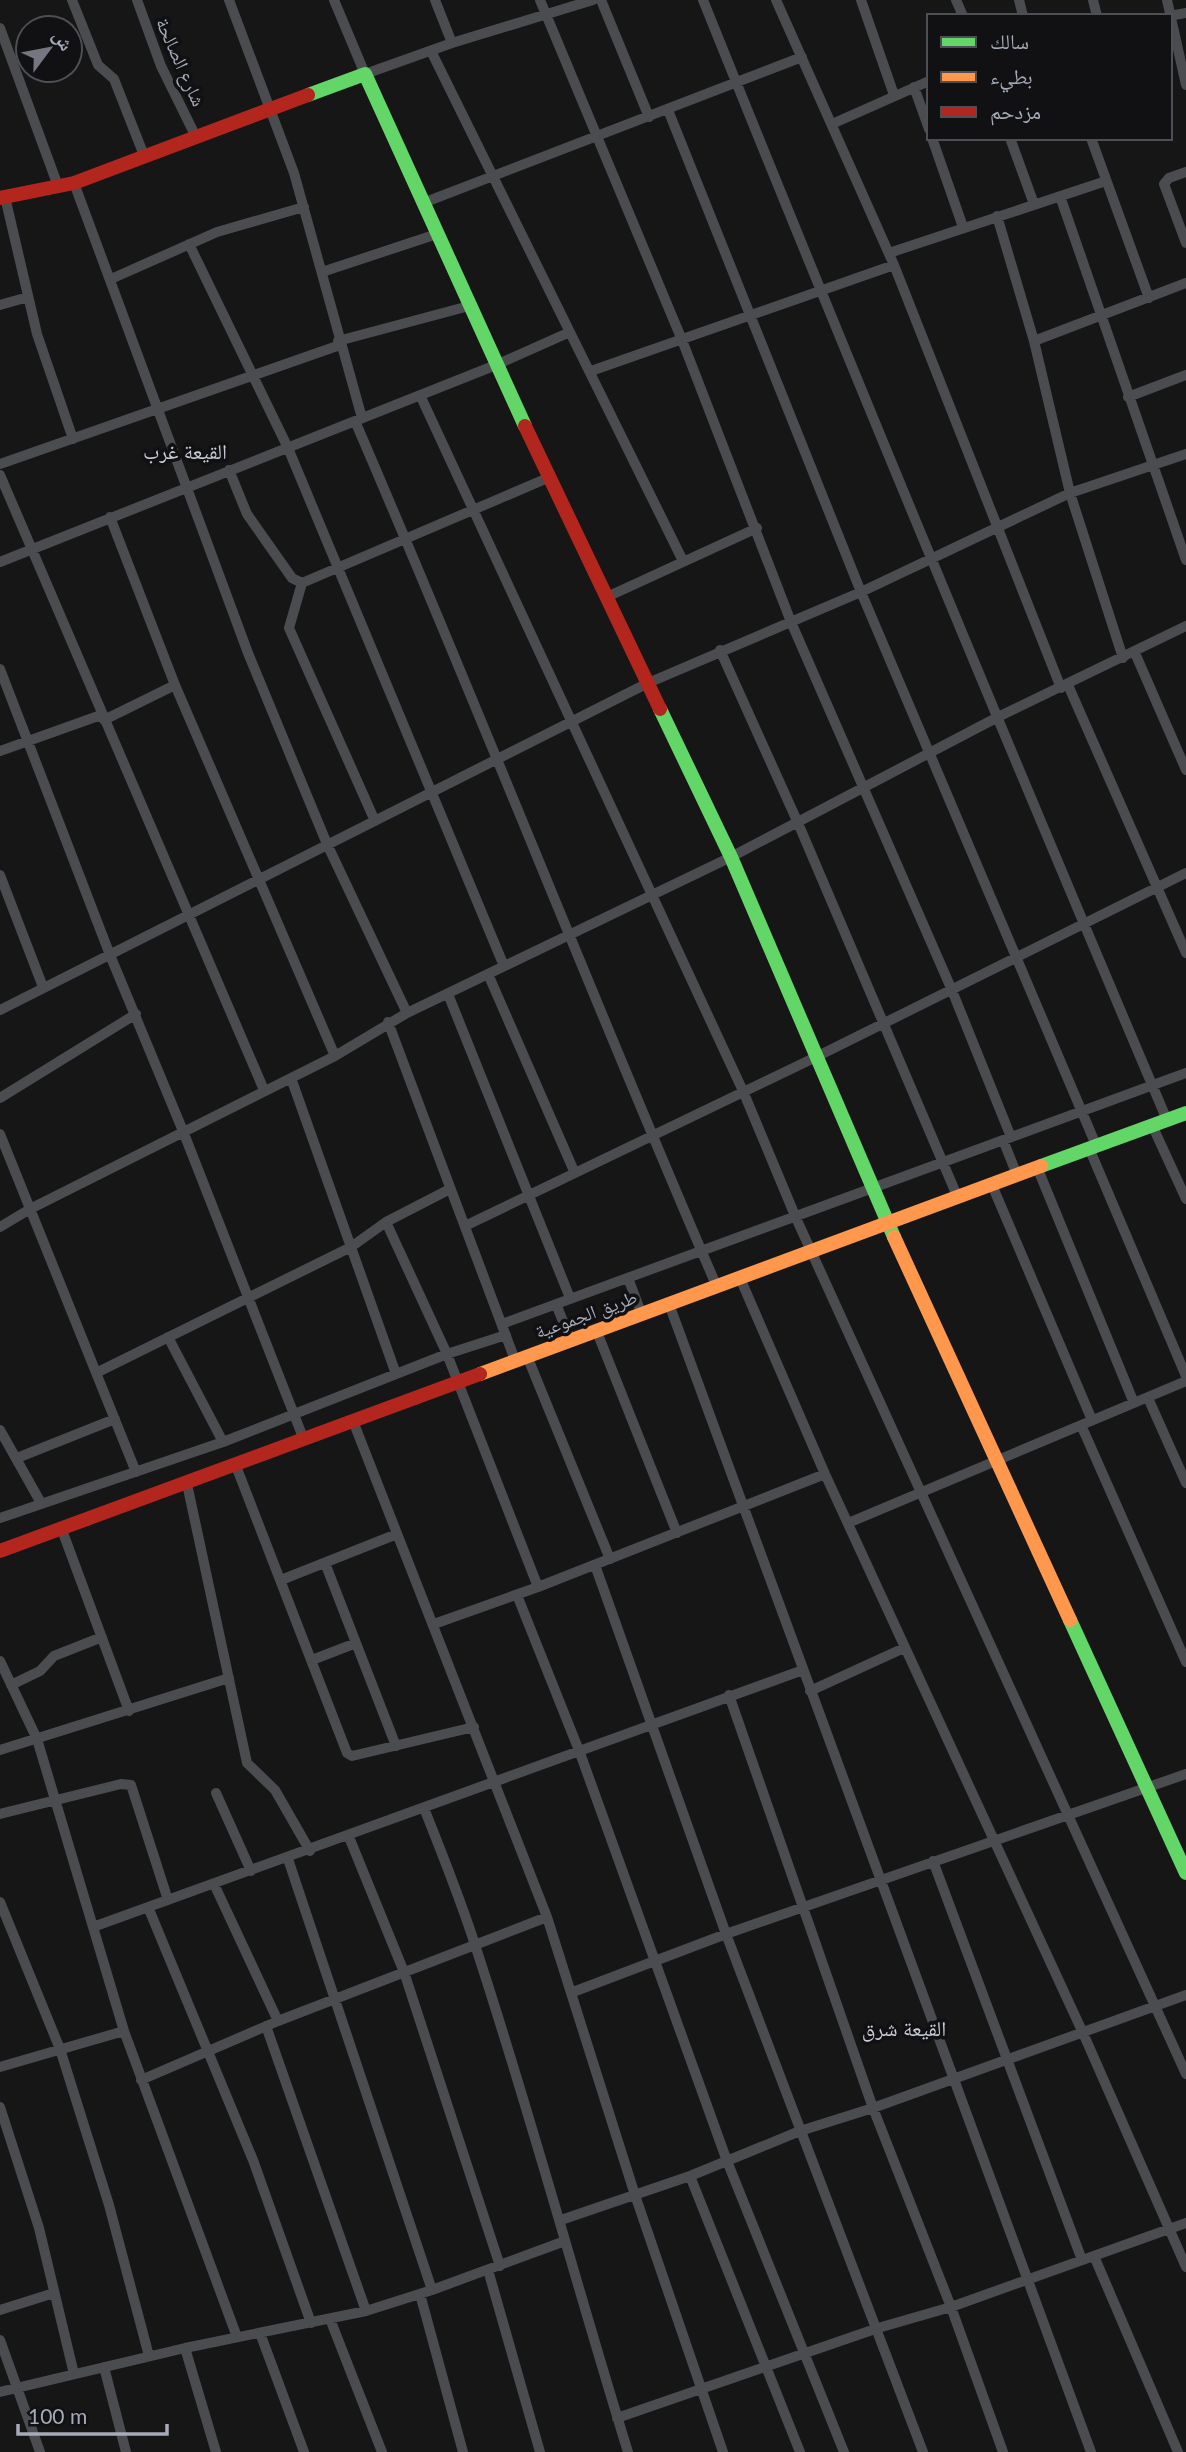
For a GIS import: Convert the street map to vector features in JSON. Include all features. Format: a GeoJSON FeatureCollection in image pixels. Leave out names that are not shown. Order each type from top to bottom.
{"type":"FeatureCollection","features":[{"type":"Feature","properties":{"kind":"street"},"geometry":{"type":"LineString","coordinates":[[72,0],[98,65],[114,79],[145,158]]}},
{"type":"Feature","properties":{"kind":"street","name":"شارع الصالحة"},"geometry":{"type":"LineString","coordinates":[[137,0],[161,66],[196,137]]}},
{"type":"Feature","properties":{"kind":"street"},"geometry":{"type":"LineString","coordinates":[[229,0],[304,207],[358,420],[496,759],[571,934],[650,1134],[717,1287]]}},
{"type":"Feature","properties":{"kind":"street"},"geometry":{"type":"LineString","coordinates":[[334,0],[496,365],[609,596],[731,857],[872,1189],[1186,1873]]}},
{"type":"Feature","properties":{"kind":"street"},"geometry":{"type":"LineString","coordinates":[[435,0],[452,43]]}},
{"type":"Feature","properties":{"kind":"street"},"geometry":{"type":"LineString","coordinates":[[540,0],[682,340],[757,528],[791,622],[951,988],[1007,1139],[1017,1175]]}},
{"type":"Feature","properties":{"kind":"street"},"geometry":{"type":"LineString","coordinates":[[73,439],[37,334],[3,198],[74,183],[270,108],[452,43],[593,0]]}},
{"type":"Feature","properties":{"kind":"street"},"geometry":{"type":"LineString","coordinates":[[601,0],[649,117]]}},
{"type":"Feature","properties":{"kind":"street"},"geometry":{"type":"LineString","coordinates":[[704,0],[824,291],[930,559],[1167,1120]]}},
{"type":"Feature","properties":{"kind":"street"},"geometry":{"type":"LineString","coordinates":[[776,0],[889,253],[997,527],[1064,686],[1186,953]]}},
{"type":"Feature","properties":{"kind":"street"},"geometry":{"type":"LineString","coordinates":[[861,0],[894,95]]}},
{"type":"Feature","properties":{"kind":"street"},"geometry":{"type":"LineString","coordinates":[[1172,25],[1186,85]]}},
{"type":"Feature","properties":{"kind":"street"},"geometry":{"type":"LineString","coordinates":[[0,28],[58,186]]}},
{"type":"Feature","properties":{"kind":"street"},"geometry":{"type":"LineString","coordinates":[[431,51],[683,561]]}},
{"type":"Feature","properties":{"kind":"street"},"geometry":{"type":"LineString","coordinates":[[423,203],[802,57]]}},
{"type":"Feature","properties":{"kind":"street"},"geometry":{"type":"LineString","coordinates":[[832,124],[927,82]]}},
{"type":"Feature","properties":{"kind":"street"},"geometry":{"type":"LineString","coordinates":[[914,87],[927,124]]}},
{"type":"Feature","properties":{"kind":"street"},"geometry":{"type":"LineString","coordinates":[[668,110],[861,592],[1083,1112],[1093,1146],[1186,1376]]}},
{"type":"Feature","properties":{"kind":"street"},"geometry":{"type":"LineString","coordinates":[[933,140],[963,227]]}},
{"type":"Feature","properties":{"kind":"street"},"geometry":{"type":"LineString","coordinates":[[1011,140],[1034,205]]}},
{"type":"Feature","properties":{"kind":"street"},"geometry":{"type":"LineString","coordinates":[[1092,140],[1149,298]]}},
{"type":"Feature","properties":{"kind":"street"},"geometry":{"type":"LineString","coordinates":[[1186,172],[1169,178],[1164,184],[1186,243]]}},
{"type":"Feature","properties":{"kind":"street"},"geometry":{"type":"LineString","coordinates":[[889,253],[1106,181]]}},
{"type":"Feature","properties":{"kind":"street"},"geometry":{"type":"LineString","coordinates":[[74,183],[248,653],[327,844],[407,1013]]}},
{"type":"Feature","properties":{"kind":"street"},"geometry":{"type":"LineString","coordinates":[[1060,196],[1186,560]]}},
{"type":"Feature","properties":{"kind":"street"},"geometry":{"type":"LineString","coordinates":[[111,279],[234,226],[304,207]]}},
{"type":"Feature","properties":{"kind":"street"},"geometry":{"type":"LineString","coordinates":[[996,216],[1034,341],[1070,493],[1124,658]]}},
{"type":"Feature","properties":{"kind":"street"},"geometry":{"type":"LineString","coordinates":[[322,272],[437,234]]}},
{"type":"Feature","properties":{"kind":"street"},"geometry":{"type":"LineString","coordinates":[[189,244],[288,448],[430,794],[504,966]]}},
{"type":"Feature","properties":{"kind":"street"},"geometry":{"type":"LineString","coordinates":[[591,371],[752,317],[894,265]]}},
{"type":"Feature","properties":{"kind":"street"},"geometry":{"type":"LineString","coordinates":[[1034,341],[1186,283]]}},
{"type":"Feature","properties":{"kind":"street"},"geometry":{"type":"LineString","coordinates":[[0,305],[28,297]]}},
{"type":"Feature","properties":{"kind":"street"},"geometry":{"type":"LineString","coordinates":[[0,464],[339,343],[469,306]]}},
{"type":"Feature","properties":{"kind":"street"},"geometry":{"type":"LineString","coordinates":[[0,562],[496,365],[570,332]]}},
{"type":"Feature","properties":{"kind":"street"},"geometry":{"type":"LineString","coordinates":[[1128,397],[1186,374]]}},
{"type":"Feature","properties":{"kind":"street"},"geometry":{"type":"LineString","coordinates":[[419,395],[743,1091],[796,1218],[1186,2074]]}},
{"type":"Feature","properties":{"kind":"street"},"geometry":{"type":"LineString","coordinates":[[0,1010],[256,878],[430,794],[648,683],[861,592],[1070,493],[1186,454]]}},
{"type":"Feature","properties":{"kind":"street"},"geometry":{"type":"LineString","coordinates":[[229,470],[247,514],[292,578],[302,583],[472,513],[550,477]]}},
{"type":"Feature","properties":{"kind":"street"},"geometry":{"type":"LineString","coordinates":[[0,475],[264,1090]]}},
{"type":"Feature","properties":{"kind":"street"},"geometry":{"type":"LineString","coordinates":[[110,517],[175,685],[335,1056]]}},
{"type":"Feature","properties":{"kind":"street"},"geometry":{"type":"LineString","coordinates":[[609,596],[757,528]]}},
{"type":"Feature","properties":{"kind":"street"},"geometry":{"type":"LineString","coordinates":[[302,583],[289,628],[375,821]]}},
{"type":"Feature","properties":{"kind":"street"},"geometry":{"type":"LineString","coordinates":[[0,1227],[30,1209],[335,1056],[407,1013],[731,857],[998,717],[1186,626]]}},
{"type":"Feature","properties":{"kind":"street"},"geometry":{"type":"LineString","coordinates":[[720,650],[798,822],[958,1198]]}},
{"type":"Feature","properties":{"kind":"street"},"geometry":{"type":"LineString","coordinates":[[1135,653],[1186,771]]}},
{"type":"Feature","properties":{"kind":"street"},"geometry":{"type":"LineString","coordinates":[[0,669],[110,955],[183,1131],[304,1440]]}},
{"type":"Feature","properties":{"kind":"street"},"geometry":{"type":"LineString","coordinates":[[0,751],[102,717],[175,685]]}},
{"type":"Feature","properties":{"kind":"street"},"geometry":{"type":"LineString","coordinates":[[465,1226],[650,1134],[816,1057],[1186,873]]}},
{"type":"Feature","properties":{"kind":"street"},"geometry":{"type":"LineString","coordinates":[[0,874],[43,987]]}},
{"type":"Feature","properties":{"kind":"street"},"geometry":{"type":"LineString","coordinates":[[488,974],[574,1171]]}},
{"type":"Feature","properties":{"kind":"street"},"geometry":{"type":"LineString","coordinates":[[448,994],[570,1298]]}},
{"type":"Feature","properties":{"kind":"street"},"geometry":{"type":"LineString","coordinates":[[0,1098],[136,1014]]}},
{"type":"Feature","properties":{"kind":"street"},"geometry":{"type":"LineString","coordinates":[[388,1023],[506,1335],[521,1358],[610,1559]]}},
{"type":"Feature","properties":{"kind":"street"},"geometry":{"type":"LineString","coordinates":[[502,1324],[1186,1073]]}},
{"type":"Feature","properties":{"kind":"street"},"geometry":{"type":"LineString","coordinates":[[291,1078],[396,1374]]}},
{"type":"Feature","properties":{"kind":"street","name":"طريق الجموعية"},"geometry":{"type":"LineString","coordinates":[[0,1551],[1186,1113]]}},
{"type":"Feature","properties":{"kind":"street"},"geometry":{"type":"LineString","coordinates":[[1152,1125],[1186,1199]]}},
{"type":"Feature","properties":{"kind":"street"},"geometry":{"type":"LineString","coordinates":[[0,1134],[136,1472]]}},
{"type":"Feature","properties":{"kind":"street"},"geometry":{"type":"LineString","coordinates":[[1037,1167],[1134,1403]]}},
{"type":"Feature","properties":{"kind":"street"},"geometry":{"type":"LineString","coordinates":[[992,1185],[1092,1420]]}},
{"type":"Feature","properties":{"kind":"street"},"geometry":{"type":"LineString","coordinates":[[96,1373],[351,1247],[386,1222],[450,1189]]}},
{"type":"Feature","properties":{"kind":"street"},"geometry":{"type":"LineString","coordinates":[[386,1222],[447,1354],[538,1587]]}},
{"type":"Feature","properties":{"kind":"street"},"geometry":{"type":"LineString","coordinates":[[628,1278],[642,1315]]}},
{"type":"Feature","properties":{"kind":"street"},"geometry":{"type":"LineString","coordinates":[[740,1278],[825,1474],[1083,2033],[1186,2267]]}},
{"type":"Feature","properties":{"kind":"street"},"geometry":{"type":"LineString","coordinates":[[556,1304],[570,1341]]}},
{"type":"Feature","properties":{"kind":"street"},"geometry":{"type":"LineString","coordinates":[[669,1304],[1025,2279],[1091,2452]]}},
{"type":"Feature","properties":{"kind":"street"},"geometry":{"type":"LineString","coordinates":[[597,1332],[677,1533]]}},
{"type":"Feature","properties":{"kind":"street"},"geometry":{"type":"LineString","coordinates":[[0,1518],[223,1441],[447,1354],[506,1335]]}},
{"type":"Feature","properties":{"kind":"street"},"geometry":{"type":"LineString","coordinates":[[168,1337],[223,1441]]}},
{"type":"Feature","properties":{"kind":"street"},"geometry":{"type":"LineString","coordinates":[[848,1523],[1186,1381]]}},
{"type":"Feature","properties":{"kind":"street"},"geometry":{"type":"LineString","coordinates":[[1148,1398],[1186,1483]]}},
{"type":"Feature","properties":{"kind":"street"},"geometry":{"type":"LineString","coordinates":[[17,1458],[115,1419]]}},
{"type":"Feature","properties":{"kind":"street"},"geometry":{"type":"LineString","coordinates":[[353,1421],[547,1917],[573,1992],[635,2195],[723,2452]]}},
{"type":"Feature","properties":{"kind":"street"},"geometry":{"type":"LineString","coordinates":[[1081,1426],[1186,1662]]}},
{"type":"Feature","properties":{"kind":"street"},"geometry":{"type":"LineString","coordinates":[[0,1430],[41,1503]]}},
{"type":"Feature","properties":{"kind":"street"},"geometry":{"type":"LineString","coordinates":[[236,1466],[346,1753],[352,1756],[474,1727]]}},
{"type":"Feature","properties":{"kind":"street"},"geometry":{"type":"LineString","coordinates":[[434,1625],[825,1474]]}},
{"type":"Feature","properties":{"kind":"street"},"geometry":{"type":"LineString","coordinates":[[187,1484],[247,1763],[275,1790],[310,1851]]}},
{"type":"Feature","properties":{"kind":"street"},"geometry":{"type":"LineString","coordinates":[[62,1530],[128,1711]]}},
{"type":"Feature","properties":{"kind":"street"},"geometry":{"type":"LineString","coordinates":[[281,1580],[397,1534]]}},
{"type":"Feature","properties":{"kind":"street"},"geometry":{"type":"LineString","coordinates":[[325,1563],[396,1746]]}},
{"type":"Feature","properties":{"kind":"street"},"geometry":{"type":"LineString","coordinates":[[595,1565],[726,1934],[923,2452]]}},
{"type":"Feature","properties":{"kind":"street"},"geometry":{"type":"LineString","coordinates":[[517,1595],[580,1753],[727,2161],[844,2452]]}},
{"type":"Feature","properties":{"kind":"street"},"geometry":{"type":"LineString","coordinates":[[11,1685],[40,1671],[54,1656],[102,1637]]}},
{"type":"Feature","properties":{"kind":"street"},"geometry":{"type":"LineString","coordinates":[[312,1660],[356,1643]]}},
{"type":"Feature","properties":{"kind":"street"},"geometry":{"type":"LineString","coordinates":[[810,1691],[904,1648]]}},
{"type":"Feature","properties":{"kind":"street"},"geometry":{"type":"LineString","coordinates":[[0,1661],[37,1739],[124,2031],[237,2337]]}},
{"type":"Feature","properties":{"kind":"street"},"geometry":{"type":"LineString","coordinates":[[93,1927],[349,1837],[803,1670]]}},
{"type":"Feature","properties":{"kind":"street"},"geometry":{"type":"LineString","coordinates":[[0,1750],[229,1678]]}},
{"type":"Feature","properties":{"kind":"street"},"geometry":{"type":"LineString","coordinates":[[729,1695],[873,2108],[951,2307],[1003,2452]]}},
{"type":"Feature","properties":{"kind":"street"},"geometry":{"type":"LineString","coordinates":[[573,1992],[726,1934],[803,1910],[992,1840],[1186,1774]]}},
{"type":"Feature","properties":{"kind":"street"},"geometry":{"type":"LineString","coordinates":[[0,1814],[121,1784],[131,1785],[168,1900]]}},
{"type":"Feature","properties":{"kind":"street"},"geometry":{"type":"LineString","coordinates":[[216,1793],[251,1871]]}},
{"type":"Feature","properties":{"kind":"street"},"geometry":{"type":"LineString","coordinates":[[424,1808],[475,1944],[561,2220],[628,2452]]}},
{"type":"Feature","properties":{"kind":"street"},"geometry":{"type":"LineString","coordinates":[[349,1837],[404,1972],[500,2266]]}},
{"type":"Feature","properties":{"kind":"street"},"geometry":{"type":"LineString","coordinates":[[288,1859],[432,2290]]}},
{"type":"Feature","properties":{"kind":"street"},"geometry":{"type":"LineString","coordinates":[[933,1861],[1082,2260]]}},
{"type":"Feature","properties":{"kind":"street"},"geometry":{"type":"LineString","coordinates":[[214,1884],[278,2021]]}},
{"type":"Feature","properties":{"kind":"street"},"geometry":{"type":"LineString","coordinates":[[0,1902],[60,2049],[110,2205],[149,2356]]}},
{"type":"Feature","properties":{"kind":"street"},"geometry":{"type":"LineString","coordinates":[[148,1907],[258,2172],[311,2323]]}},
{"type":"Feature","properties":{"kind":"street"},"geometry":{"type":"LineString","coordinates":[[141,2080],[278,2021],[547,1917]]}},
{"type":"Feature","properties":{"kind":"street"},"geometry":{"type":"LineString","coordinates":[[561,2220],[690,2176],[800,2131],[1007,2061],[1186,1995]]}},
{"type":"Feature","properties":{"kind":"street"},"geometry":{"type":"LineString","coordinates":[[266,2026],[366,2311]]}},
{"type":"Feature","properties":{"kind":"street"},"geometry":{"type":"LineString","coordinates":[[0,2067],[124,2031]]}},
{"type":"Feature","properties":{"kind":"street"},"geometry":{"type":"LineString","coordinates":[[0,2107],[34,2208],[74,2374]]}},
{"type":"Feature","properties":{"kind":"street"},"geometry":{"type":"LineString","coordinates":[[690,2176],[800,2452]]}},
{"type":"Feature","properties":{"kind":"street"},"geometry":{"type":"LineString","coordinates":[[617,2418],[878,2328],[951,2307],[1186,2223]]}},
{"type":"Feature","properties":{"kind":"street"},"geometry":{"type":"LineString","coordinates":[[0,2392],[185,2348],[366,2311],[565,2241]]}},
{"type":"Feature","properties":{"kind":"street"},"geometry":{"type":"LineString","coordinates":[[1094,2256],[1179,2450]]}},
{"type":"Feature","properties":{"kind":"street"},"geometry":{"type":"LineString","coordinates":[[488,2270],[540,2452]]}},
{"type":"Feature","properties":{"kind":"street"},"geometry":{"type":"LineString","coordinates":[[0,2310],[54,2293]]}},
{"type":"Feature","properties":{"kind":"street"},"geometry":{"type":"LineString","coordinates":[[420,2294],[463,2452]]}},
{"type":"Feature","properties":{"kind":"street"},"geometry":{"type":"LineString","coordinates":[[330,2319],[382,2452]]}},
{"type":"Feature","properties":{"kind":"street"},"geometry":{"type":"LineString","coordinates":[[260,2333],[304,2452]]}},
{"type":"Feature","properties":{"kind":"street"},"geometry":{"type":"LineString","coordinates":[[0,2340],[40,2452]]}},
{"type":"Feature","properties":{"kind":"street"},"geometry":{"type":"LineString","coordinates":[[185,2348],[216,2452]]}},
{"type":"Feature","properties":{"kind":"street"},"geometry":{"type":"LineString","coordinates":[[104,2367],[126,2452]]}},
{"type":"Feature","properties":{"kind":"traffic: fast"},"geometry":{"type":"LineString","coordinates":[[308,95],[365,74],[525,426]]}},
{"type":"Feature","properties":{"kind":"traffic: fast"},"geometry":{"type":"LineString","coordinates":[[660,709],[731,857],[894,1237]]}},
{"type":"Feature","properties":{"kind":"traffic: fast"},"geometry":{"type":"LineString","coordinates":[[1041,1166],[1186,1113]]}},
{"type":"Feature","properties":{"kind":"traffic: fast"},"geometry":{"type":"LineString","coordinates":[[1070,1620],[1186,1873]]}},
{"type":"Feature","properties":{"kind":"traffic: slow"},"geometry":{"type":"LineString","coordinates":[[480,1374],[1041,1166]]}},
{"type":"Feature","properties":{"kind":"traffic: slow"},"geometry":{"type":"LineString","coordinates":[[894,1237],[1070,1620]]}},
{"type":"Feature","properties":{"kind":"traffic: jam"},"geometry":{"type":"LineString","coordinates":[[0,198],[74,183],[308,95]]}},
{"type":"Feature","properties":{"kind":"traffic: jam"},"geometry":{"type":"LineString","coordinates":[[525,426],[660,709]]}},
{"type":"Feature","properties":{"kind":"traffic: jam"},"geometry":{"type":"LineString","coordinates":[[0,1551],[480,1374]]}},
{"type":"Feature","properties":{"kind":"district","name":"القيعة غرب"},"geometry":{"type":"Point","coordinates":[185,452]}},
{"type":"Feature","properties":{"kind":"district","name":"القيعة شرق"},"geometry":{"type":"Point","coordinates":[904,2029]}}]}
